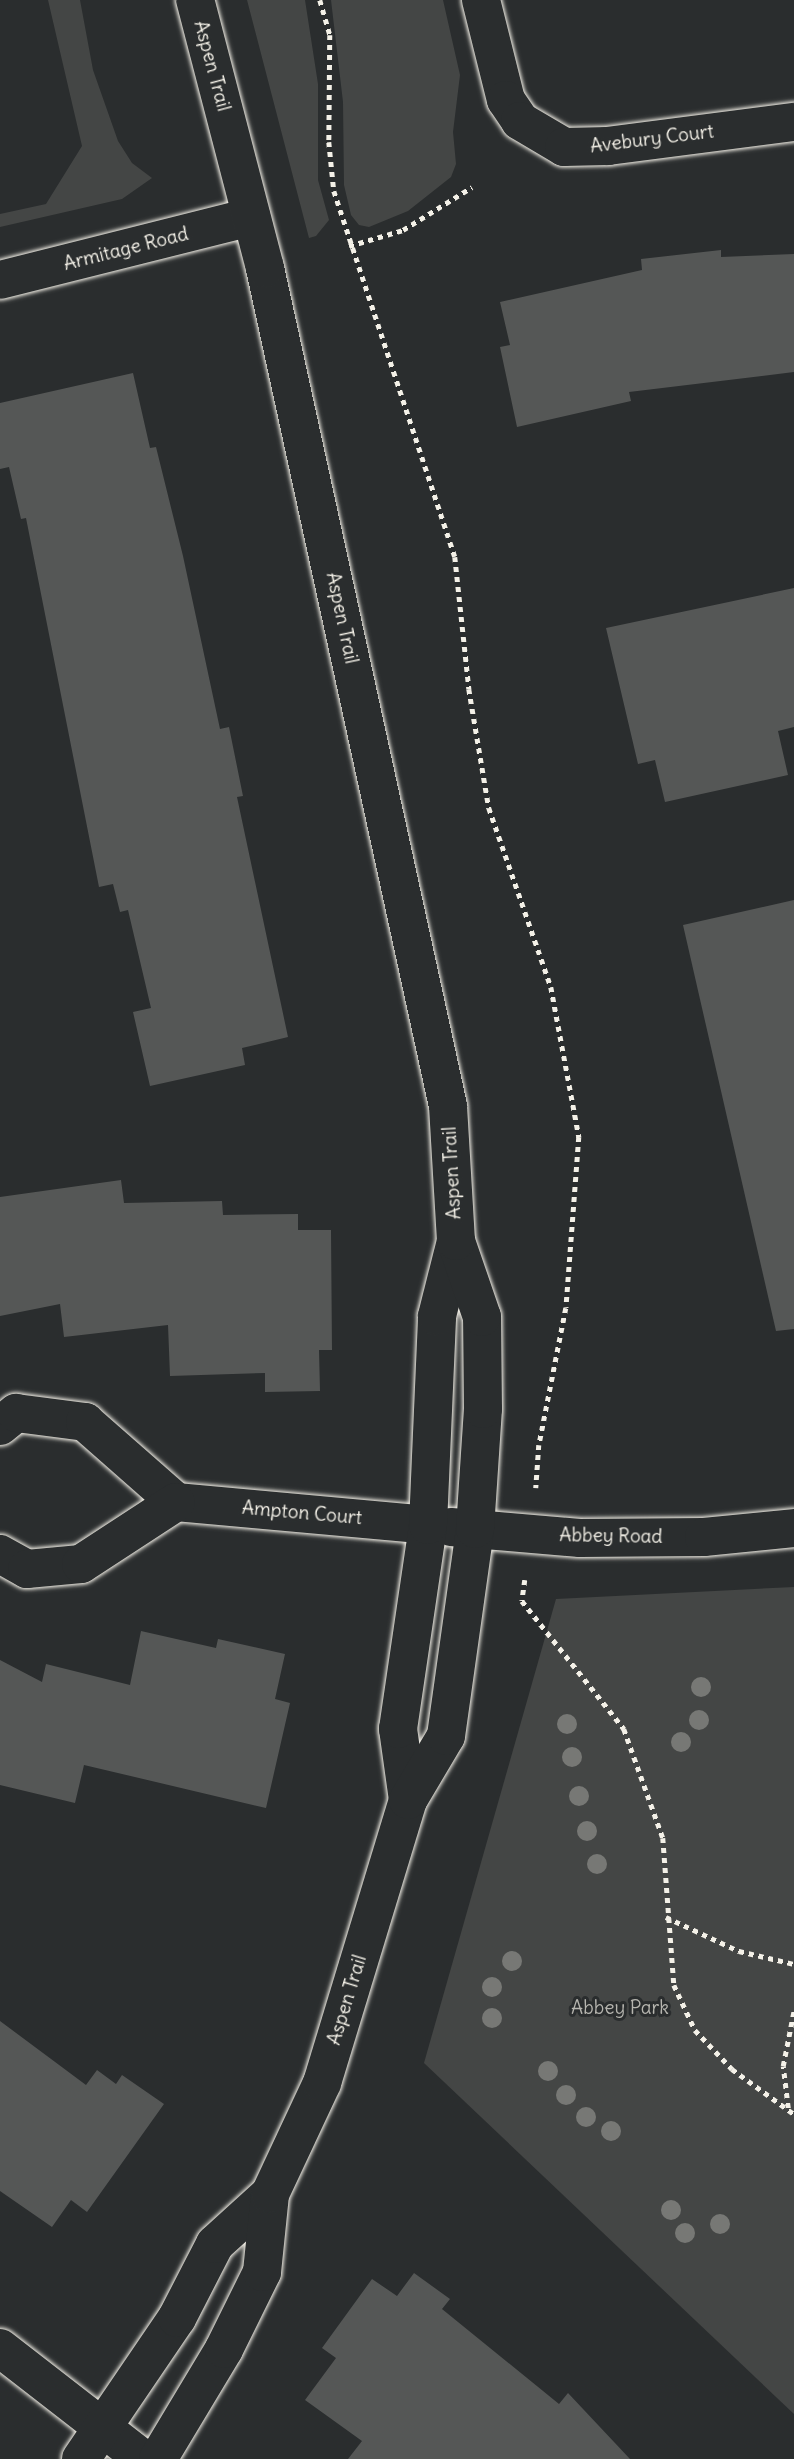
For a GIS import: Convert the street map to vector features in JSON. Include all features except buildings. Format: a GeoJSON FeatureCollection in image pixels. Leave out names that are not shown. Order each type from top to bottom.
{"type":"FeatureCollection","features":[{"type":"Feature","properties":{"kind":"street","name":"Aspen Trail"},"geometry":{"type":"LineString","coordinates":[[158,2459],[224,2349],[262,2272],[270,2194],[322,2083],[408,1800],[446,1737],[475,1529],[483,1409],[482,1317],[456,1241],[448,1106],[251,217],[195,0]]}},
{"type":"Feature","properties":{"kind":"street","name":"Avebury Court"},"geometry":{"type":"LineString","coordinates":[[481,0],[506,100],[520,121],[564,147],[608,146],[794,122]]}},
{"type":"Feature","properties":{"kind":"street","name":"Armitage Road"},"geometry":{"type":"LineString","coordinates":[[0,280],[251,217]]}},
{"type":"Feature","properties":{"kind":"street","name":"Aspen Trail"},"geometry":{"type":"LineString","coordinates":[[408,1800],[398,1729],[428,1525],[437,1316],[456,1241]]}},
{"type":"Feature","properties":{"kind":"street"},"geometry":{"type":"LineString","coordinates":[[0,1426],[16,1413],[85,1423],[177,1502],[81,1564],[27,1569],[0,1554]]}},
{"type":"Feature","properties":{"kind":"street","name":"Ampton Court"},"geometry":{"type":"LineString","coordinates":[[177,1502],[428,1525]]}},
{"type":"Feature","properties":{"kind":"street","name":"Abbey Road"},"geometry":{"type":"LineString","coordinates":[[428,1525],[534,1534],[704,1537],[794,1528]]}},
{"type":"Feature","properties":{"kind":"street","name":"Aspen Trail"},"geometry":{"type":"LineString","coordinates":[[81,2459],[177,2318],[215,2244],[270,2194]]}},
{"type":"Feature","properties":{"kind":"street"},"geometry":{"type":"LineString","coordinates":[[0,2348],[143,2459]]}},
{"type":"Feature","properties":{"kind":"path"},"geometry":{"type":"LineString","coordinates":[[320,0],[330,35],[330,154],[349,246],[455,557],[469,689],[489,808],[551,987],[579,1137],[566,1308],[539,1445],[534,1534],[522,1601],[624,1729],[663,1838],[666,1917],[674,1985],[695,2030],[732,2069],[794,2114]]}},
{"type":"Feature","properties":{"kind":"path"},"geometry":{"type":"LineString","coordinates":[[349,246],[403,230],[472,187]]}},
{"type":"Feature","properties":{"kind":"path"},"geometry":{"type":"LineString","coordinates":[[666,1917],[738,1951],[794,1964]]}},
{"type":"Feature","properties":{"kind":"path"},"geometry":{"type":"LineString","coordinates":[[788,2109],[783,2066],[794,2010]]}},
{"type":"Feature","properties":{"kind":"green space"},"geometry":{"type":"Polygon","coordinates":[[[48,0],[80,0],[93,70],[118,141],[132,163],[152,178],[122,199],[0,227],[0,214],[46,204],[82,146],[48,0]]]}},
{"type":"Feature","properties":{"kind":"green space"},"geometry":{"type":"Polygon","coordinates":[[[247,0],[305,0],[318,84],[318,180],[329,220],[316,236],[309,238],[247,0]]]}},
{"type":"Feature","properties":{"kind":"green space"},"geometry":{"type":"Polygon","coordinates":[[[331,0],[443,0],[460,75],[453,132],[456,164],[451,177],[408,211],[369,227],[359,225],[351,215],[344,185],[343,102],[331,0]]]}},
{"type":"Feature","properties":{"kind":"green space","name":"Abbey Park"},"geometry":{"type":"Polygon","coordinates":[[[794,1587],[794,2414],[424,2063],[556,1599],[794,1587]]]}}]}
